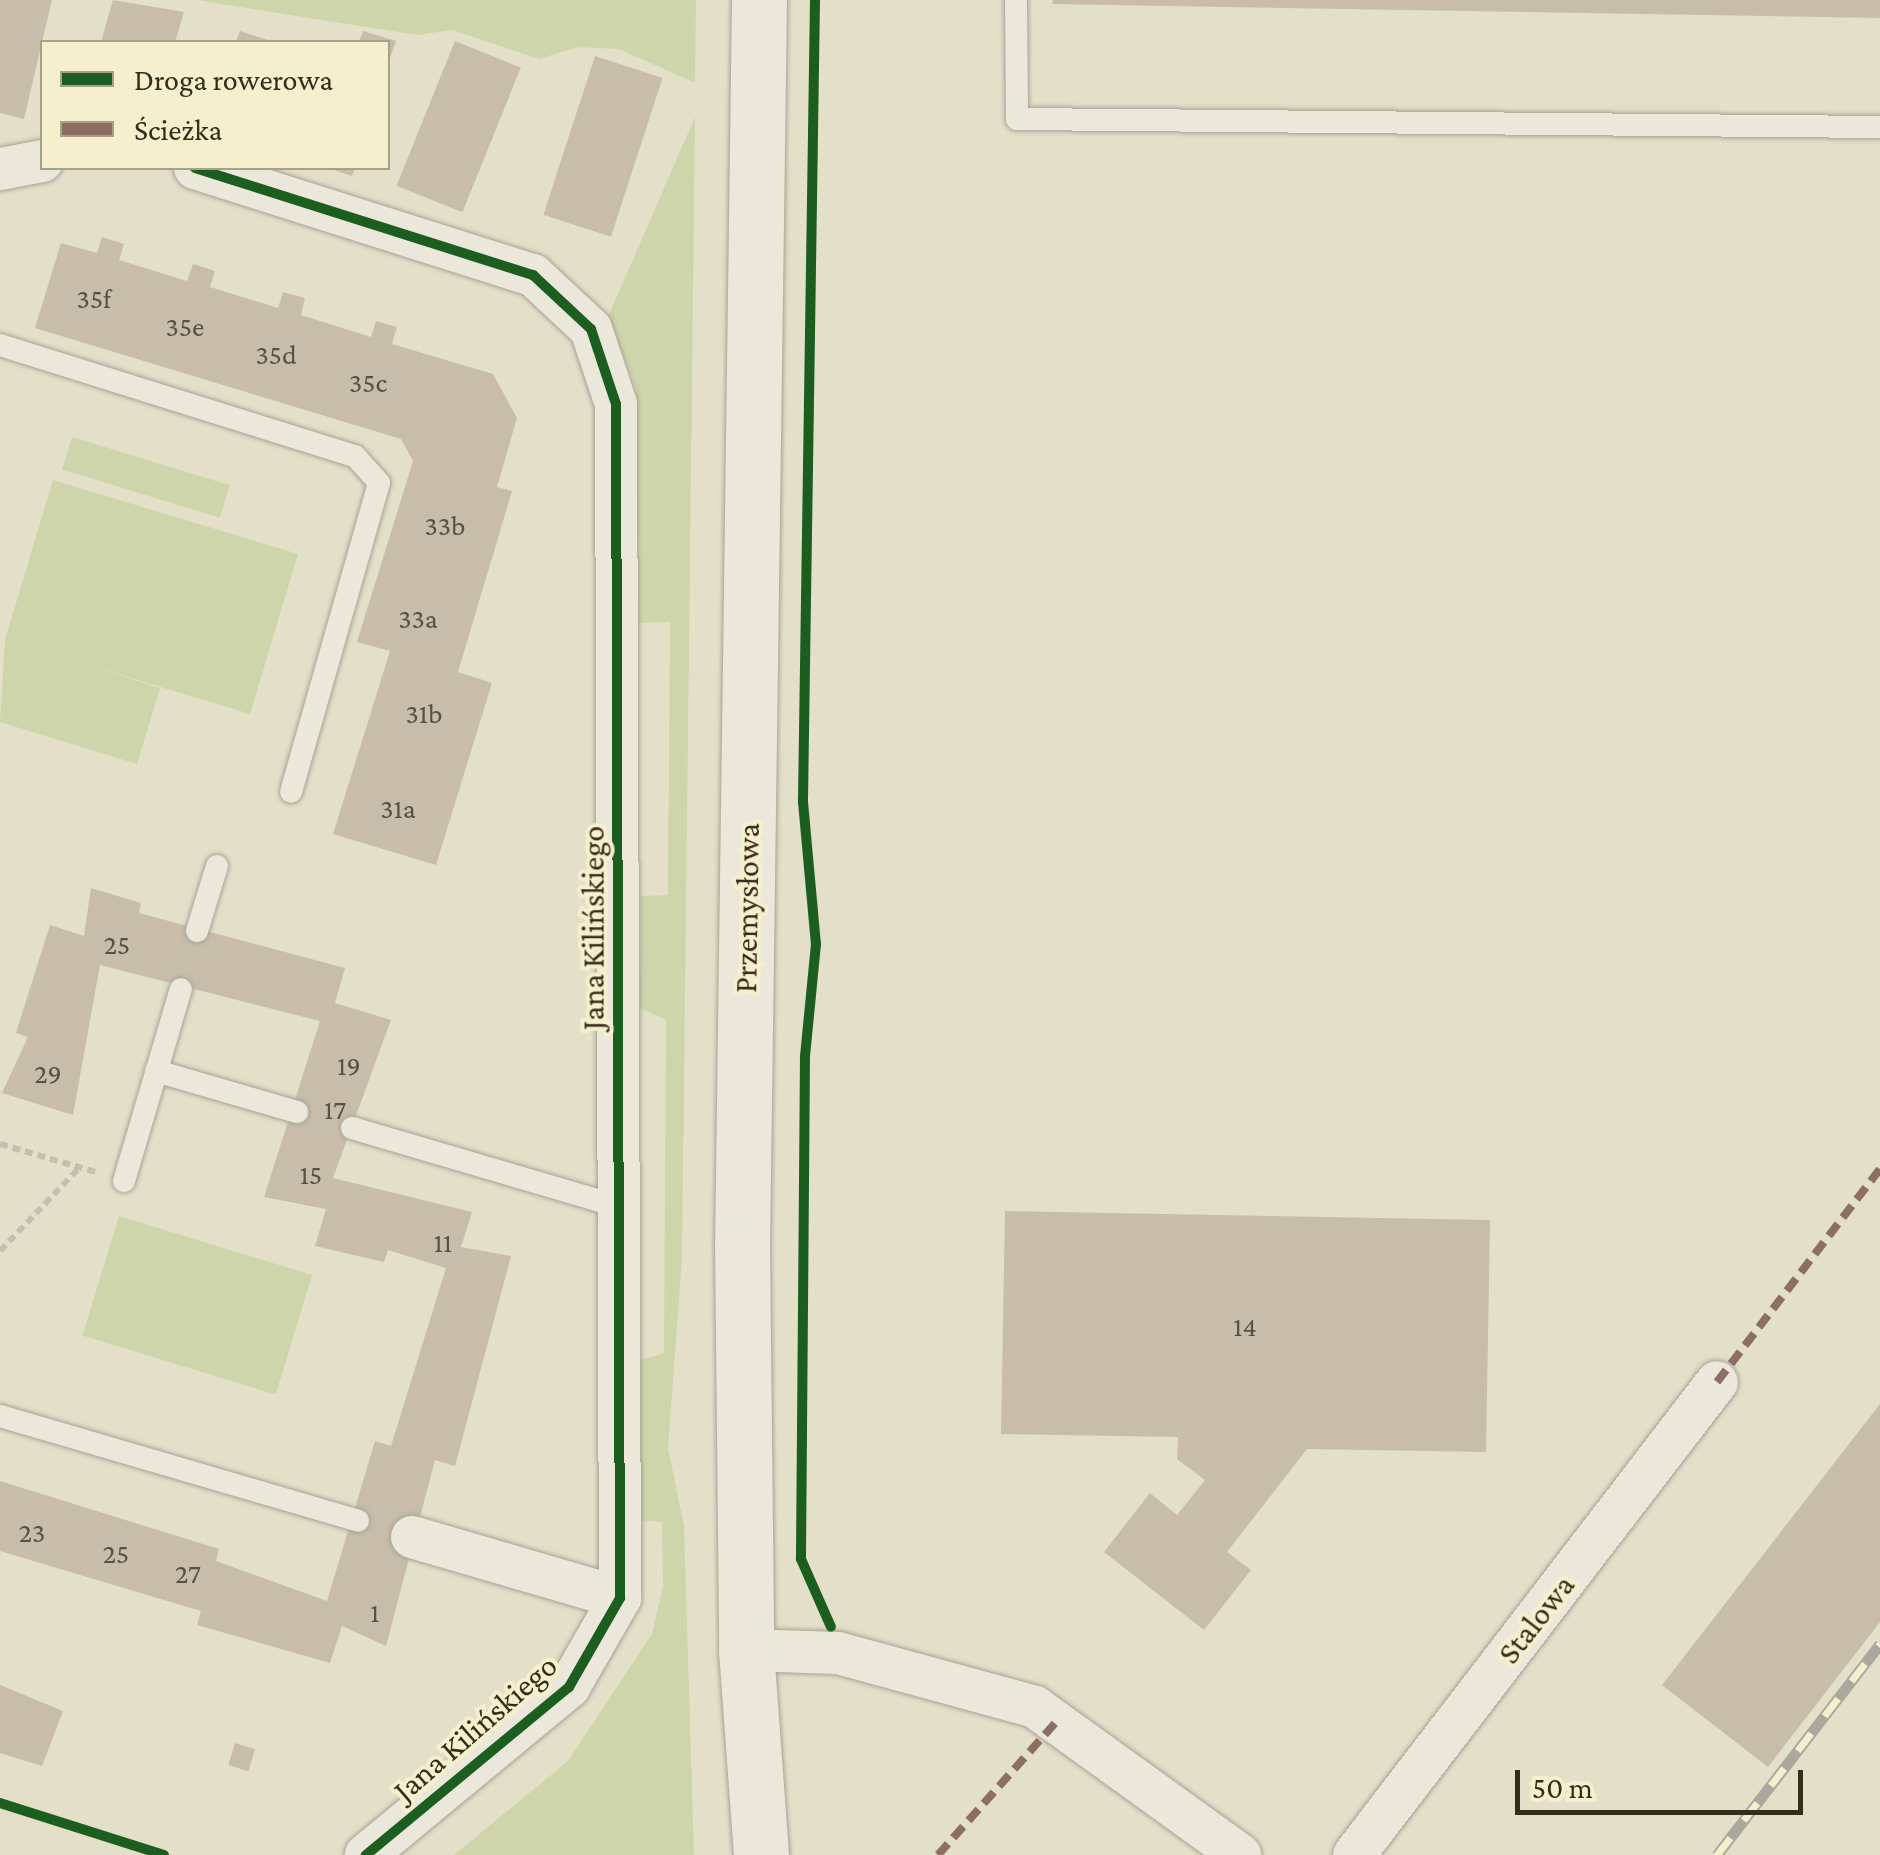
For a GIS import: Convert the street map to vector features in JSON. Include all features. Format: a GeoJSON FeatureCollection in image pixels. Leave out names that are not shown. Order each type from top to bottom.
{"type":"FeatureCollection","features":[{"type":"Feature","properties":{"kind":"main road","name":"Przemysłowa"},"geometry":{"type":"LineString","coordinates":[[757,1842],[746,1650],[742,1242],[760,0]]}},
{"type":"Feature","properties":{"kind":"street"},"geometry":{"type":"LineString","coordinates":[[0,169],[40,161]]}},
{"type":"Feature","properties":{"kind":"street","name":"Jana Kilińskiego"},"geometry":{"type":"LineString","coordinates":[[201,170],[533,275],[591,329],[616,404],[620,1598],[569,1687],[366,1855]]}},
{"type":"Feature","properties":{"kind":"street","name":"Stalowa"},"geometry":{"type":"LineString","coordinates":[[1354,1855],[1717,1382]]}},
{"type":"Feature","properties":{"kind":"street"},"geometry":{"type":"LineString","coordinates":[[412,1537],[620,1598]]}},
{"type":"Feature","properties":{"kind":"street"},"geometry":{"type":"LineString","coordinates":[[746,1650],[838,1653],[1035,1707],[1240,1855]]}},
{"type":"Feature","properties":{"kind":"lane"},"geometry":{"type":"LineString","coordinates":[[1016,0],[1017,120],[1880,127]]}},
{"type":"Feature","properties":{"kind":"lane"},"geometry":{"type":"LineString","coordinates":[[0,345],[355,456],[379,483],[290,792]]}},
{"type":"Feature","properties":{"kind":"lane"},"geometry":{"type":"LineString","coordinates":[[198,931],[217,866]]}},
{"type":"Feature","properties":{"kind":"lane"},"geometry":{"type":"LineString","coordinates":[[124,1181],[181,989]]}},
{"type":"Feature","properties":{"kind":"lane"},"geometry":{"type":"LineString","coordinates":[[156,1071],[297,1112]]}},
{"type":"Feature","properties":{"kind":"lane"},"geometry":{"type":"LineString","coordinates":[[352,1128],[620,1207]]}},
{"type":"Feature","properties":{"kind":"lane"},"geometry":{"type":"LineString","coordinates":[[0,1416],[358,1521]]}},
{"type":"Feature","properties":{"kind":"path"},"geometry":{"type":"LineString","coordinates":[[0,1144],[124,1181]]}},
{"type":"Feature","properties":{"kind":"path"},"geometry":{"type":"LineString","coordinates":[[0,1251],[80,1168]]}},
{"type":"Feature","properties":{"kind":"green space"},"geometry":{"type":"Polygon","coordinates":[[[196,0],[696,0],[695,83],[619,49],[578,47],[539,59],[452,30],[417,35],[196,0]]]}},
{"type":"Feature","properties":{"kind":"green space"},"geometry":{"type":"Polygon","coordinates":[[[695,117],[682,1258],[668,1448],[684,1526],[694,1855],[454,1855],[568,1761],[652,1634],[663,1586],[662,1522],[637,1520],[638,1361],[664,1353],[666,1020],[640,1008],[641,896],[668,895],[670,622],[639,623],[636,388],[608,317],[695,117]]]}},
{"type":"Feature","properties":{"kind":"green space"},"geometry":{"type":"Polygon","coordinates":[[[72,437],[230,485],[220,518],[62,470],[72,437]]]}},
{"type":"Feature","properties":{"kind":"green space"},"geometry":{"type":"Polygon","coordinates":[[[53,480],[298,554],[250,714],[81,663],[160,688],[137,764],[0,722],[5,640],[53,480]]]}},
{"type":"Feature","properties":{"kind":"green space"},"geometry":{"type":"Polygon","coordinates":[[[119,1216],[312,1275],[276,1395],[82,1336],[119,1216]]]}},
{"type":"Feature","properties":{"kind":"building"},"geometry":{"type":"Polygon","coordinates":[[[0,0],[52,0],[24,119],[0,113],[0,0]]]}},
{"type":"Feature","properties":{"kind":"building"},"geometry":{"type":"Polygon","coordinates":[[[113,0],[184,12],[176,40],[102,40],[113,0]]]}},
{"type":"Feature","properties":{"kind":"building"},"geometry":{"type":"Polygon","coordinates":[[[1053,0],[1880,0],[1880,18],[1052,4],[1053,0]]]}},
{"type":"Feature","properties":{"kind":"building"},"geometry":{"type":"Polygon","coordinates":[[[240,31],[268,40],[237,40],[240,31]]]}},
{"type":"Feature","properties":{"kind":"building"},"geometry":{"type":"Polygon","coordinates":[[[363,31],[396,41],[390,58],[390,40],[360,40],[363,31]]]}},
{"type":"Feature","properties":{"kind":"building"},"geometry":{"type":"Polygon","coordinates":[[[455,41],[521,68],[462,212],[397,186],[455,41]]]}},
{"type":"Feature","properties":{"kind":"building"},"geometry":{"type":"Polygon","coordinates":[[[595,56],[663,78],[611,237],[543,215],[595,56]]]}},
{"type":"Feature","properties":{"kind":"building"},"geometry":{"type":"Polygon","coordinates":[[[102,237],[124,244],[119,260],[187,281],[193,264],[215,271],[210,287],[278,308],[283,292],[305,298],[301,315],[371,337],[376,321],[397,327],[392,344],[493,374],[517,418],[497,487],[512,491],[458,672],[492,683],[436,865],[333,834],[390,651],[357,642],[413,461],[401,439],[35,328],[61,243],[97,253],[102,237]]]}},
{"type":"Feature","properties":{"kind":"building"},"geometry":{"type":"Polygon","coordinates":[[[91,888],[141,903],[139,913],[345,968],[335,1003],[391,1020],[333,1178],[472,1212],[461,1247],[511,1256],[455,1466],[435,1460],[386,1646],[342,1626],[330,1663],[197,1625],[201,1611],[0,1551],[0,1481],[219,1549],[216,1561],[327,1601],[375,1441],[391,1446],[446,1268],[388,1250],[384,1262],[315,1246],[326,1209],[264,1197],[320,1021],[100,965],[73,1115],[2,1093],[28,1037],[16,1033],[50,925],[84,936],[91,888]]]}},
{"type":"Feature","properties":{"kind":"building"},"geometry":{"type":"Polygon","coordinates":[[[1005,1211],[1490,1220],[1486,1452],[1307,1449],[1227,1552],[1251,1570],[1204,1630],[1104,1552],[1150,1493],[1177,1515],[1205,1480],[1177,1459],[1178,1437],[1001,1434],[1005,1211]]]}},
{"type":"Feature","properties":{"kind":"building"},"geometry":{"type":"Polygon","coordinates":[[[1880,1404],[1880,1622],[1768,1767],[1662,1685],[1880,1404]]]}},
{"type":"Feature","properties":{"kind":"building"},"geometry":{"type":"Polygon","coordinates":[[[0,1685],[63,1711],[42,1766],[0,1753],[0,1685]]]}},
{"type":"Feature","properties":{"kind":"building"},"geometry":{"type":"Polygon","coordinates":[[[235,1743],[255,1749],[248,1771],[228,1765],[235,1743]]]}},
{"type":"Feature","properties":{"kind":"railway"},"geometry":{"type":"LineString","coordinates":[[1717,1855],[1880,1644]]}},
{"type":"Feature","properties":{"kind":"marked path"},"geometry":{"type":"LineString","coordinates":[[1717,1382],[1880,1169]]}},
{"type":"Feature","properties":{"kind":"marked path"},"geometry":{"type":"LineString","coordinates":[[938,1855],[1056,1722]]}},
{"type":"Feature","properties":{"kind":"cycle path"},"geometry":{"type":"LineString","coordinates":[[815,0],[803,802],[816,944],[805,1057],[801,1559],[831,1627]]}},
{"type":"Feature","properties":{"kind":"cycle path"},"geometry":{"type":"LineString","coordinates":[[201,170],[533,275],[591,329],[616,404],[620,1598],[569,1687],[366,1855]]}},
{"type":"Feature","properties":{"kind":"cycle path"},"geometry":{"type":"LineString","coordinates":[[0,1803],[164,1855]]}}]}
